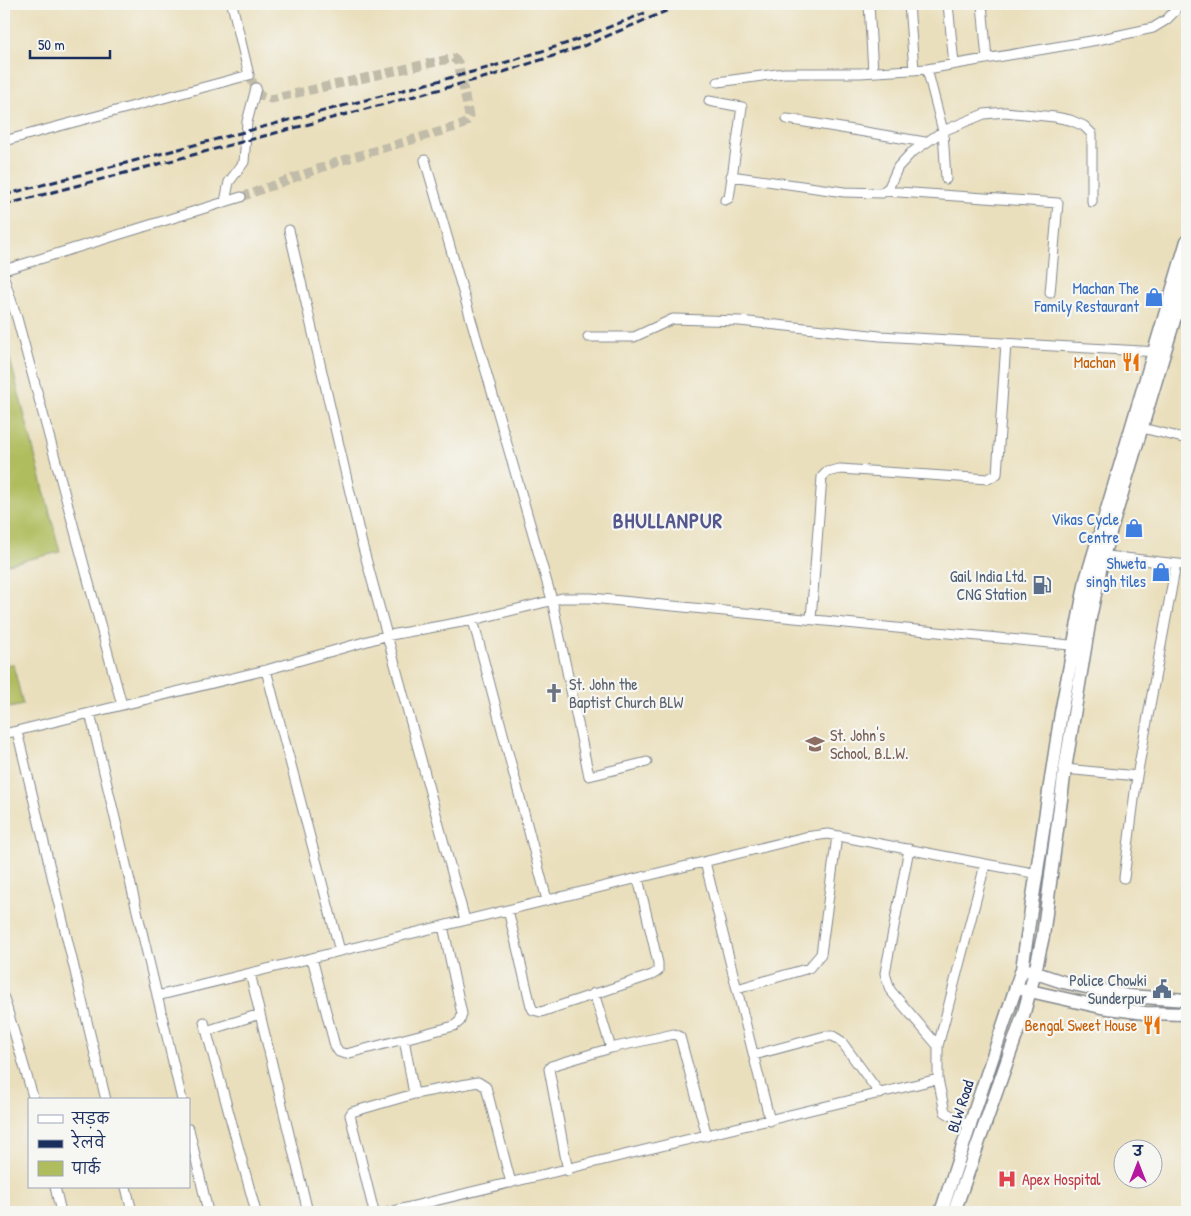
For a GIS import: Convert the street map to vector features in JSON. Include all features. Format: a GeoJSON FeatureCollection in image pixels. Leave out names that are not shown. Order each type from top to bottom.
{"type":"FeatureCollection","features":[{"type":"Feature","properties":{"kind":"main road"},"geometry":{"type":"LineString","coordinates":[[1098,555],[1142,428],[1187,241]]}},
{"type":"Feature","properties":{"kind":"main road"},"geometry":{"type":"LineString","coordinates":[[954,1212],[1023,1016],[1030,991],[1028,971],[1038,874],[1079,646],[1098,555],[1160,352],[1184,301],[1187,277]]}},
{"type":"Feature","properties":{"kind":"main road"},"geometry":{"type":"LineString","coordinates":[[1028,971],[1048,901],[1079,646]]}},
{"type":"Feature","properties":{"kind":"main road"},"geometry":{"type":"LineString","coordinates":[[1028,971],[1064,982],[1128,996],[1187,1000]]}},
{"type":"Feature","properties":{"kind":"main road","name":"BLW Road"},"geometry":{"type":"LineString","coordinates":[[941,1212],[1016,988],[1028,971]]}},
{"type":"Feature","properties":{"kind":"main road"},"geometry":{"type":"LineString","coordinates":[[1058,997],[1064,982]]}},
{"type":"Feature","properties":{"kind":"main road"},"geometry":{"type":"LineString","coordinates":[[1016,988],[1145,1013],[1187,1014]]}},
{"type":"Feature","properties":{"kind":"street"},"geometry":{"type":"LineString","coordinates":[[4,141],[249,75],[232,4]]}},
{"type":"Feature","properties":{"kind":"street"},"geometry":{"type":"LineString","coordinates":[[869,4],[873,72]]}},
{"type":"Feature","properties":{"kind":"street"},"geometry":{"type":"LineString","coordinates":[[909,4],[914,70]]}},
{"type":"Feature","properties":{"kind":"street"},"geometry":{"type":"LineString","coordinates":[[948,4],[954,64]]}},
{"type":"Feature","properties":{"kind":"street"},"geometry":{"type":"LineString","coordinates":[[982,4],[987,59]]}},
{"type":"Feature","properties":{"kind":"street"},"geometry":{"type":"LineString","coordinates":[[718,82],[784,73],[927,69],[987,59],[1097,40],[1153,28],[1166,20],[1175,11],[1176,4]]}},
{"type":"Feature","properties":{"kind":"street"},"geometry":{"type":"LineString","coordinates":[[927,69],[943,131],[946,179]]}},
{"type":"Feature","properties":{"kind":"street"},"geometry":{"type":"LineString","coordinates":[[225,202],[229,182],[244,162],[247,122],[256,88]]}},
{"type":"Feature","properties":{"kind":"street"},"geometry":{"type":"LineString","coordinates":[[709,101],[742,107],[728,198],[725,200]]}},
{"type":"Feature","properties":{"kind":"street"},"geometry":{"type":"LineString","coordinates":[[884,192],[889,187],[903,160],[925,142],[943,131],[984,114],[1005,112],[1055,117],[1084,126],[1092,134],[1092,202]]}},
{"type":"Feature","properties":{"kind":"street"},"geometry":{"type":"LineString","coordinates":[[787,119],[925,142]]}},
{"type":"Feature","properties":{"kind":"street"},"geometry":{"type":"LineString","coordinates":[[425,160],[552,600],[589,776],[647,762]]}},
{"type":"Feature","properties":{"kind":"street"},"geometry":{"type":"LineString","coordinates":[[731,176],[844,192],[884,192],[1058,203],[1050,293]]}},
{"type":"Feature","properties":{"kind":"street"},"geometry":{"type":"LineString","coordinates":[[4,270],[240,197]]}},
{"type":"Feature","properties":{"kind":"street"},"geometry":{"type":"LineString","coordinates":[[289,230],[362,544],[465,920]]}},
{"type":"Feature","properties":{"kind":"street"},"geometry":{"type":"LineString","coordinates":[[4,278],[22,336],[122,705]]}},
{"type":"Feature","properties":{"kind":"street"},"geometry":{"type":"LineString","coordinates":[[588,337],[634,337],[673,319],[740,322],[880,336],[1160,352]]}},
{"type":"Feature","properties":{"kind":"street"},"geometry":{"type":"LineString","coordinates":[[811,619],[822,476],[827,472],[840,469],[988,479],[997,474],[1006,343]]}},
{"type":"Feature","properties":{"kind":"street"},"geometry":{"type":"LineString","coordinates":[[1142,428],[1187,439]]}},
{"type":"Feature","properties":{"kind":"street"},"geometry":{"type":"LineString","coordinates":[[1098,555],[1187,565]]}},
{"type":"Feature","properties":{"kind":"street"},"geometry":{"type":"LineString","coordinates":[[1124,878],[1137,776],[1176,564]]}},
{"type":"Feature","properties":{"kind":"street"},"geometry":{"type":"LineString","coordinates":[[4,734],[266,670],[386,636],[473,620],[552,600],[591,598],[1079,646]]}},
{"type":"Feature","properties":{"kind":"street"},"geometry":{"type":"LineString","coordinates":[[473,620],[547,900]]}},
{"type":"Feature","properties":{"kind":"street"},"geometry":{"type":"LineString","coordinates":[[266,670],[340,951]]}},
{"type":"Feature","properties":{"kind":"street"},"geometry":{"type":"LineString","coordinates":[[90,713],[182,1098]]}},
{"type":"Feature","properties":{"kind":"street"},"geometry":{"type":"LineString","coordinates":[[17,731],[106,1098]]}},
{"type":"Feature","properties":{"kind":"street"},"geometry":{"type":"LineString","coordinates":[[1065,769],[1137,776]]}},
{"type":"Feature","properties":{"kind":"street"},"geometry":{"type":"LineString","coordinates":[[157,996],[805,837],[828,834],[1038,874]]}},
{"type":"Feature","properties":{"kind":"street"},"geometry":{"type":"LineString","coordinates":[[737,989],[810,968],[817,962],[821,954],[836,836]]}},
{"type":"Feature","properties":{"kind":"street"},"geometry":{"type":"LineString","coordinates":[[909,849],[885,973],[890,990],[938,1046]]}},
{"type":"Feature","properties":{"kind":"street"},"geometry":{"type":"LineString","coordinates":[[705,862],[770,1121]]}},
{"type":"Feature","properties":{"kind":"street"},"geometry":{"type":"LineString","coordinates":[[971,1127],[945,1112],[938,1079],[938,1046],[985,865]]}},
{"type":"Feature","properties":{"kind":"street"},"geometry":{"type":"LineString","coordinates":[[508,910],[534,1010],[540,1012],[652,975],[658,971],[658,963],[638,878]]}},
{"type":"Feature","properties":{"kind":"street"},"geometry":{"type":"LineString","coordinates":[[312,958],[339,1052],[346,1054],[454,1026],[460,1021],[462,1014],[443,926]]}},
{"type":"Feature","properties":{"kind":"street"},"geometry":{"type":"LineString","coordinates":[[250,973],[308,1212]]}},
{"type":"Feature","properties":{"kind":"street"},"geometry":{"type":"LineString","coordinates":[[594,993],[611,1048]]}},
{"type":"Feature","properties":{"kind":"street"},"geometry":{"type":"LineString","coordinates":[[4,998],[33,1098]]}},
{"type":"Feature","properties":{"kind":"street"},"geometry":{"type":"LineString","coordinates":[[256,1212],[205,1026],[260,1014]]}},
{"type":"Feature","properties":{"kind":"street"},"geometry":{"type":"LineString","coordinates":[[568,1171],[549,1069],[551,1066],[611,1048],[674,1034],[680,1037],[707,1136]]}},
{"type":"Feature","properties":{"kind":"street"},"geometry":{"type":"LineString","coordinates":[[754,1055],[825,1036],[833,1036],[841,1041],[880,1094]]}},
{"type":"Feature","properties":{"kind":"street"},"geometry":{"type":"LineString","coordinates":[[404,1039],[414,1094]]}},
{"type":"Feature","properties":{"kind":"street"},"geometry":{"type":"LineString","coordinates":[[389,1212],[568,1171],[938,1079]]}},
{"type":"Feature","properties":{"kind":"street"},"geometry":{"type":"LineString","coordinates":[[374,1212],[350,1115],[352,1112],[414,1094],[482,1083],[486,1087],[511,1183]]}},
{"type":"Feature","properties":{"kind":"street"},"geometry":{"type":"LineString","coordinates":[[190,1133],[208,1212]]}},
{"type":"Feature","properties":{"kind":"street"},"geometry":{"type":"LineString","coordinates":[[55,1188],[61,1212]]}},
{"type":"Feature","properties":{"kind":"street"},"geometry":{"type":"LineString","coordinates":[[126,1188],[132,1212]]}},
{"type":"Feature","properties":{"kind":"green space"},"geometry":{"type":"Polygon","coordinates":[[[4,336],[60,552],[4,565],[4,336]]]}},
{"type":"Feature","properties":{"kind":"green space"},"geometry":{"type":"Polygon","coordinates":[[[13,664],[23,705],[4,709],[4,666],[13,664]]]}},
{"type":"Feature","properties":{"kind":"tunnel"},"geometry":{"type":"LineString","coordinates":[[241,197],[340,161],[462,125],[469,116],[458,62],[453,58],[271,99],[259,95],[249,75]]}},
{"type":"Feature","properties":{"kind":"railway"},"geometry":{"type":"LineString","coordinates":[[4,205],[494,75],[581,47],[683,4]]}},
{"type":"Feature","properties":{"kind":"railway"},"geometry":{"type":"LineString","coordinates":[[4,195],[491,67],[571,42],[645,13]]}},
{"type":"Feature","properties":{"kind":"place","name":"Machan The Family Restaurant"},"geometry":{"type":"Point","coordinates":[1154,297]}},
{"type":"Feature","properties":{"kind":"place","name":"Machan"},"geometry":{"type":"Point","coordinates":[1131,362]}},
{"type":"Feature","properties":{"kind":"place","name":"Vikas Cycle Centre"},"geometry":{"type":"Point","coordinates":[1134,528]}},
{"type":"Feature","properties":{"kind":"place","name":"Shweta singh tiles"},"geometry":{"type":"Point","coordinates":[1161,572]}},
{"type":"Feature","properties":{"kind":"place","name":"Gail India Ltd. CNG Station"},"geometry":{"type":"Point","coordinates":[1042,585]}},
{"type":"Feature","properties":{"kind":"place","name":"St. John the Baptist Church BLW"},"geometry":{"type":"Point","coordinates":[554,693]}},
{"type":"Feature","properties":{"kind":"place","name":"St. John's School, B.L.W."},"geometry":{"type":"Point","coordinates":[815,744]}},
{"type":"Feature","properties":{"kind":"place","name":"Police Chowki Sunderpur"},"geometry":{"type":"Point","coordinates":[1162,989]}},
{"type":"Feature","properties":{"kind":"place","name":"Bengal Sweet House"},"geometry":{"type":"Point","coordinates":[1152,1025]}},
{"type":"Feature","properties":{"kind":"place","name":"Apex Hospital"},"geometry":{"type":"Point","coordinates":[1007,1179]}},
{"type":"Feature","properties":{"kind":"district","name":"BHULLANPUR"},"geometry":{"type":"Point","coordinates":[668,520]}}]}
